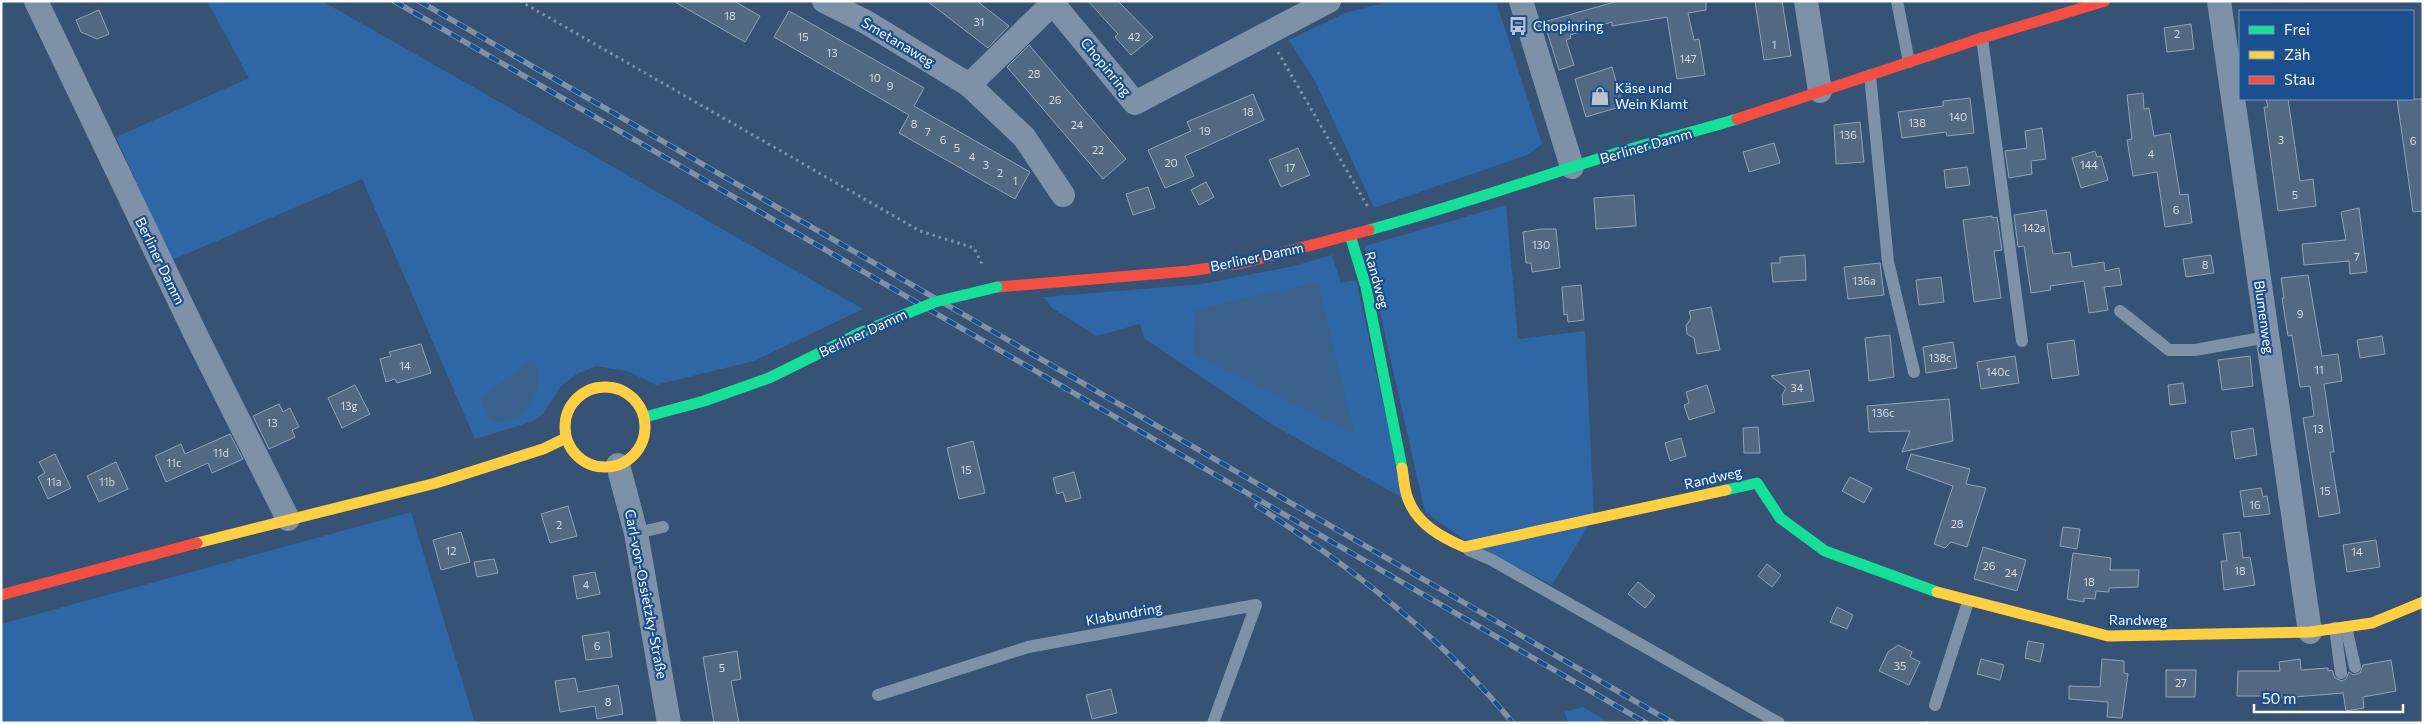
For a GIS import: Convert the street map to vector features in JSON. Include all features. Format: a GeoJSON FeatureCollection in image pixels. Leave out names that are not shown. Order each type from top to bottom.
{"type":"FeatureCollection","features":[{"type":"Feature","properties":{"kind":"main road","name":"Berliner Damm"},"geometry":{"type":"LineString","coordinates":[[645,417],[704,401],[769,378],[862,332],[935,302],[996,287],[1189,271],[1243,262],[1350,235],[1572,167],[1690,134],[1982,38],[2105,1]]}},
{"type":"Feature","properties":{"kind":"main road","name":"Randweg"},"geometry":{"type":"LineString","coordinates":[[1350,235],[1366,287],[1408,499],[1418,516],[1437,536],[1464,547],[1757,483],[1780,518],[1825,551],[1928,590],[1968,602],[2108,636],[2310,632],[2372,623],[2423,602]]}},
{"type":"Feature","properties":{"kind":"main road"},"geometry":{"type":"LineString","coordinates":[[603,386],[620,389],[630,394],[640,405],[645,417],[645,435],[642,444],[628,461],[618,465],[606,468],[586,462],[570,448],[566,438],[564,425],[570,406],[577,397],[589,389],[603,386]]}},
{"type":"Feature","properties":{"kind":"main road"},"geometry":{"type":"LineString","coordinates":[[1,595],[288,519],[436,483],[543,449],[566,438]]}},
{"type":"Feature","properties":{"kind":"street","name":"Berliner Damm"},"geometry":{"type":"LineString","coordinates":[[36,1],[194,330],[288,519]]}},
{"type":"Feature","properties":{"kind":"street","name":"Smetanaweg"},"geometry":{"type":"LineString","coordinates":[[824,1],[866,22],[969,85],[1024,137],[1063,195]]}},
{"type":"Feature","properties":{"kind":"street","name":"Chopinring"},"geometry":{"type":"LineString","coordinates":[[1052,2],[1135,103],[1329,1]]}},
{"type":"Feature","properties":{"kind":"street"},"geometry":{"type":"LineString","coordinates":[[1521,1],[1572,167]]}},
{"type":"Feature","properties":{"kind":"street"},"geometry":{"type":"LineString","coordinates":[[1806,1],[1820,91]]}},
{"type":"Feature","properties":{"kind":"street","name":"Blumenweg"},"geometry":{"type":"LineString","coordinates":[[2219,1],[2310,632]]}},
{"type":"Feature","properties":{"kind":"street"},"geometry":{"type":"LineString","coordinates":[[969,85],[1052,2]]}},
{"type":"Feature","properties":{"kind":"street","name":"Carl-von-Ossietzky-Straße"},"geometry":{"type":"LineString","coordinates":[[618,465],[636,533],[670,723]]}},
{"type":"Feature","properties":{"kind":"lane"},"geometry":{"type":"LineString","coordinates":[[1898,1],[1909,62]]}},
{"type":"Feature","properties":{"kind":"lane"},"geometry":{"type":"LineString","coordinates":[[1982,38],[2022,341]]}},
{"type":"Feature","properties":{"kind":"lane"},"geometry":{"type":"LineString","coordinates":[[1870,75],[1888,262],[1914,372]]}},
{"type":"Feature","properties":{"kind":"lane"},"geometry":{"type":"LineString","coordinates":[[2120,312],[2169,350],[2195,350],[2267,337]]}},
{"type":"Feature","properties":{"kind":"lane"},"geometry":{"type":"LineString","coordinates":[[636,533],[664,527]]}},
{"type":"Feature","properties":{"kind":"lane"},"geometry":{"type":"LineString","coordinates":[[1464,547],[1492,560],[1779,723]]}},
{"type":"Feature","properties":{"kind":"lane"},"geometry":{"type":"LineString","coordinates":[[1935,705],[1968,602]]}},
{"type":"Feature","properties":{"kind":"lane","name":"Klabundring"},"geometry":{"type":"LineString","coordinates":[[878,695],[1028,647],[1256,605],[1213,723]]}},
{"type":"Feature","properties":{"kind":"lane"},"geometry":{"type":"LineString","coordinates":[[2341,628],[2355,666]]}},
{"type":"Feature","properties":{"kind":"lane"},"geometry":{"type":"LineString","coordinates":[[2341,628],[2341,673]]}},
{"type":"Feature","properties":{"kind":"path"},"geometry":{"type":"LineString","coordinates":[[520,1],[920,231],[974,248],[996,287]]}},
{"type":"Feature","properties":{"kind":"path"},"geometry":{"type":"LineString","coordinates":[[1267,32],[1372,214]]}},
{"type":"Feature","properties":{"kind":"shaded area"},"geometry":{"type":"Polygon","coordinates":[[[207,1],[322,1],[863,309],[754,361],[656,385],[627,371],[596,366],[577,374],[561,386],[543,415],[531,422],[475,439],[362,179],[172,260],[116,137],[249,78],[207,1]]]}},
{"type":"Feature","properties":{"kind":"shaded area"},"geometry":{"type":"Polygon","coordinates":[[[1391,1],[1496,1],[1542,144],[1527,155],[1374,208],[1316,83],[1289,40],[1345,13],[1391,1]]]}},
{"type":"Feature","properties":{"kind":"shaded area"},"geometry":{"type":"Polygon","coordinates":[[[1506,205],[1518,339],[1585,331],[1594,517],[1552,585],[1466,541],[1425,512],[1365,246],[1506,205]]]}},
{"type":"Feature","properties":{"kind":"shaded area"},"geometry":{"type":"Polygon","coordinates":[[[1332,255],[1341,283],[1356,280],[1404,499],[1268,422],[1144,338],[1140,324],[1096,336],[1052,308],[1044,297],[1202,284],[1294,266],[1332,255]]]}},
{"type":"Feature","properties":{"kind":"shaded area"},"geometry":{"type":"Polygon","coordinates":[[[1318,282],[1354,434],[1194,354],[1195,310],[1318,282]]]}},
{"type":"Feature","properties":{"kind":"shaded area"},"geometry":{"type":"Polygon","coordinates":[[[533,359],[539,373],[536,392],[531,401],[518,416],[510,420],[501,422],[491,421],[480,398],[533,359]]]}},
{"type":"Feature","properties":{"kind":"shaded area"},"geometry":{"type":"Polygon","coordinates":[[[411,512],[475,723],[1,723],[1,624],[411,512]]]}},
{"type":"Feature","properties":{"kind":"shaded area"},"geometry":{"type":"Polygon","coordinates":[[[1583,707],[1610,723],[1569,723],[1564,712],[1583,707]]]}},
{"type":"Feature","properties":{"kind":"building"},"geometry":{"type":"Polygon","coordinates":[[[673,1],[734,1],[760,16],[745,42],[673,1]]]}},
{"type":"Feature","properties":{"kind":"building"},"geometry":{"type":"Polygon","coordinates":[[[927,1],[977,1],[1009,26],[988,48],[927,1]]]}},
{"type":"Feature","properties":{"kind":"building"},"geometry":{"type":"Polygon","coordinates":[[[1088,1],[1118,1],[1153,37],[1131,55],[1115,37],[1118,34],[1088,1]]]}},
{"type":"Feature","properties":{"kind":"building"},"geometry":{"type":"Polygon","coordinates":[[[1618,1],[1706,1],[1706,10],[1688,13],[1694,40],[1699,39],[1705,75],[1677,79],[1667,17],[1612,26],[1612,22],[1570,35],[1571,38],[1566,40],[1574,65],[1559,70],[1544,22],[1618,1]]]}},
{"type":"Feature","properties":{"kind":"building"},"geometry":{"type":"Polygon","coordinates":[[[1755,1],[1782,1],[1791,56],[1764,60],[1755,1]]]}},
{"type":"Feature","properties":{"kind":"building"},"geometry":{"type":"Polygon","coordinates":[[[99,10],[109,34],[97,39],[81,32],[76,20],[99,10]]]}},
{"type":"Feature","properties":{"kind":"building"},"geometry":{"type":"Polygon","coordinates":[[[789,11],[924,88],[914,106],[1030,172],[1015,199],[899,133],[909,115],[774,37],[789,11]]]}},
{"type":"Feature","properties":{"kind":"building"},"geometry":{"type":"Polygon","coordinates":[[[2191,24],[2194,49],[2167,52],[2164,28],[2191,24]]]}},
{"type":"Feature","properties":{"kind":"building"},"geometry":{"type":"Polygon","coordinates":[[[1029,45],[1126,159],[1103,179],[1007,67],[1029,45]]]}},
{"type":"Feature","properties":{"kind":"building","name":"Käse und Wein Klamt"},"geometry":{"type":"Polygon","coordinates":[[[1612,67],[1623,106],[1586,117],[1575,79],[1612,67]]]}},
{"type":"Feature","properties":{"kind":"building"},"geometry":{"type":"Polygon","coordinates":[[[2143,93],[2144,109],[2149,108],[2154,136],[2170,133],[2180,195],[2188,194],[2192,223],[2165,227],[2157,172],[2133,176],[2127,140],[2132,139],[2127,95],[2143,93]]]}},
{"type":"Feature","properties":{"kind":"building"},"geometry":{"type":"Polygon","coordinates":[[[1253,94],[1264,120],[1185,156],[1194,176],[1165,188],[1148,150],[1191,131],[1187,122],[1253,94]]]}},
{"type":"Feature","properties":{"kind":"building"},"geometry":{"type":"Polygon","coordinates":[[[1970,98],[1974,133],[1947,136],[1946,132],[1902,138],[1898,112],[1943,106],[1943,101],[1970,98]]]}},
{"type":"Feature","properties":{"kind":"building"},"geometry":{"type":"Polygon","coordinates":[[[2423,99],[2423,211],[2413,212],[2397,100],[2423,99]]]}},
{"type":"Feature","properties":{"kind":"building"},"geometry":{"type":"Polygon","coordinates":[[[2266,100],[2288,100],[2300,181],[2313,179],[2316,206],[2278,211],[2264,107],[2268,107],[2266,100]]]}},
{"type":"Feature","properties":{"kind":"building"},"geometry":{"type":"Polygon","coordinates":[[[1860,122],[1864,162],[1836,164],[1834,125],[1860,122]]]}},
{"type":"Feature","properties":{"kind":"building"},"geometry":{"type":"Polygon","coordinates":[[[2042,128],[2046,159],[2031,161],[2032,174],[2009,178],[2005,151],[2027,148],[2025,131],[2042,128]]]}},
{"type":"Feature","properties":{"kind":"building"},"geometry":{"type":"Polygon","coordinates":[[[1774,143],[1780,163],[1749,172],[1743,152],[1774,143]]]}},
{"type":"Feature","properties":{"kind":"building"},"geometry":{"type":"Polygon","coordinates":[[[1298,148],[1310,175],[1281,187],[1269,160],[1298,148]]]}},
{"type":"Feature","properties":{"kind":"building"},"geometry":{"type":"Polygon","coordinates":[[[2095,151],[2097,157],[2101,156],[2108,180],[2081,188],[2072,158],[2095,151]]]}},
{"type":"Feature","properties":{"kind":"building"},"geometry":{"type":"Polygon","coordinates":[[[1967,167],[1970,185],[1946,188],[1944,170],[1967,167]]]}},
{"type":"Feature","properties":{"kind":"building"},"geometry":{"type":"Polygon","coordinates":[[[1206,182],[1214,197],[1199,205],[1191,190],[1206,182]]]}},
{"type":"Feature","properties":{"kind":"building"},"geometry":{"type":"Polygon","coordinates":[[[1148,187],[1155,208],[1133,215],[1126,194],[1148,187]]]}},
{"type":"Feature","properties":{"kind":"building"},"geometry":{"type":"Polygon","coordinates":[[[1634,195],[1636,226],[1596,229],[1594,198],[1634,195]]]}},
{"type":"Feature","properties":{"kind":"building"},"geometry":{"type":"Polygon","coordinates":[[[2359,208],[2367,272],[2350,274],[2349,261],[2304,265],[2302,244],[2346,240],[2341,212],[2359,208]]]}},
{"type":"Feature","properties":{"kind":"building"},"geometry":{"type":"Polygon","coordinates":[[[2046,210],[2053,254],[2070,252],[2072,267],[2104,262],[2105,271],[2119,268],[2122,285],[2104,287],[2108,310],[2089,313],[2084,281],[2050,286],[2051,290],[2031,293],[2024,246],[2018,247],[2014,215],[2046,210]]]}},
{"type":"Feature","properties":{"kind":"building"},"geometry":{"type":"Polygon","coordinates":[[[1992,216],[1992,218],[1997,217],[2002,250],[1994,251],[2001,298],[1974,302],[1963,220],[1992,216]]]}},
{"type":"Feature","properties":{"kind":"building"},"geometry":{"type":"Polygon","coordinates":[[[1556,229],[1560,268],[1532,272],[1531,263],[1526,263],[1523,232],[1556,229]]]}},
{"type":"Feature","properties":{"kind":"building"},"geometry":{"type":"Polygon","coordinates":[[[1805,255],[1806,280],[1773,282],[1771,263],[1780,263],[1780,257],[1805,255]]]}},
{"type":"Feature","properties":{"kind":"building"},"geometry":{"type":"Polygon","coordinates":[[[2211,255],[2214,273],[2186,277],[2183,259],[2211,255]]]}},
{"type":"Feature","properties":{"kind":"building"},"geometry":{"type":"Polygon","coordinates":[[[1880,263],[1884,295],[1848,299],[1844,267],[1880,263]]]}},
{"type":"Feature","properties":{"kind":"building"},"geometry":{"type":"Polygon","coordinates":[[[2308,275],[2322,356],[2338,354],[2342,381],[2324,384],[2334,452],[2330,452],[2340,513],[2319,517],[2303,418],[2314,416],[2310,386],[2300,387],[2292,335],[2288,336],[2281,278],[2308,275]]]}},
{"type":"Feature","properties":{"kind":"building"},"geometry":{"type":"Polygon","coordinates":[[[1941,277],[1944,302],[1919,305],[1916,280],[1941,277]]]}},
{"type":"Feature","properties":{"kind":"building"},"geometry":{"type":"Polygon","coordinates":[[[1581,285],[1584,320],[1568,322],[1567,314],[1564,315],[1562,287],[1581,285]]]}},
{"type":"Feature","properties":{"kind":"building"},"geometry":{"type":"Polygon","coordinates":[[[1711,307],[1720,350],[1697,354],[1694,338],[1687,334],[1686,326],[1691,318],[1689,311],[1711,307]]]}},
{"type":"Feature","properties":{"kind":"building"},"geometry":{"type":"Polygon","coordinates":[[[1890,335],[1894,377],[1869,381],[1865,338],[1890,335]]]}},
{"type":"Feature","properties":{"kind":"building"},"geometry":{"type":"Polygon","coordinates":[[[2382,336],[2385,354],[2360,358],[2357,340],[2382,336]]]}},
{"type":"Feature","properties":{"kind":"building"},"geometry":{"type":"Polygon","coordinates":[[[2074,340],[2079,375],[2052,379],[2047,344],[2074,340]]]}},
{"type":"Feature","properties":{"kind":"building"},"geometry":{"type":"Polygon","coordinates":[[[1953,342],[1957,368],[1926,373],[1923,347],[1953,342]]]}},
{"type":"Feature","properties":{"kind":"building"},"geometry":{"type":"Polygon","coordinates":[[[421,344],[431,373],[397,383],[395,379],[386,382],[380,359],[391,356],[389,352],[421,344]]]}},
{"type":"Feature","properties":{"kind":"building"},"geometry":{"type":"Polygon","coordinates":[[[2015,356],[2019,383],[1981,389],[1977,362],[2015,356]]]}},
{"type":"Feature","properties":{"kind":"building"},"geometry":{"type":"Polygon","coordinates":[[[2250,356],[2253,386],[2222,390],[2218,360],[2250,356]]]}},
{"type":"Feature","properties":{"kind":"building"},"geometry":{"type":"Polygon","coordinates":[[[1809,370],[1814,401],[1783,405],[1782,395],[1786,388],[1771,376],[1809,370]]]}},
{"type":"Feature","properties":{"kind":"building"},"geometry":{"type":"Polygon","coordinates":[[[2183,383],[2186,403],[2170,405],[2168,385],[2183,383]]]}},
{"type":"Feature","properties":{"kind":"building"},"geometry":{"type":"Polygon","coordinates":[[[355,385],[370,414],[342,428],[328,398],[355,385]]]}},
{"type":"Feature","properties":{"kind":"building"},"geometry":{"type":"Polygon","coordinates":[[[1707,385],[1715,412],[1689,420],[1684,405],[1689,403],[1686,392],[1707,385]]]}},
{"type":"Feature","properties":{"kind":"building"},"geometry":{"type":"Polygon","coordinates":[[[1949,399],[1953,441],[1902,452],[1910,431],[1869,432],[1867,406],[1949,399]]]}},
{"type":"Feature","properties":{"kind":"building"},"geometry":{"type":"Polygon","coordinates":[[[279,404],[283,412],[290,408],[299,427],[292,430],[295,437],[269,449],[253,416],[279,404]]]}},
{"type":"Feature","properties":{"kind":"building"},"geometry":{"type":"Polygon","coordinates":[[[1758,427],[1760,453],[1744,453],[1743,428],[1758,427]]]}},
{"type":"Feature","properties":{"kind":"building"},"geometry":{"type":"Polygon","coordinates":[[[2253,428],[2257,455],[2235,459],[2231,432],[2253,428]]]}},
{"type":"Feature","properties":{"kind":"building"},"geometry":{"type":"Polygon","coordinates":[[[230,434],[243,459],[212,473],[208,463],[166,482],[155,456],[181,444],[185,454],[230,434]]]}},
{"type":"Feature","properties":{"kind":"building"},"geometry":{"type":"Polygon","coordinates":[[[1681,438],[1686,456],[1670,461],[1665,443],[1681,438]]]}},
{"type":"Feature","properties":{"kind":"building"},"geometry":{"type":"Polygon","coordinates":[[[973,441],[985,493],[959,499],[947,448],[973,441]]]}},
{"type":"Feature","properties":{"kind":"building"},"geometry":{"type":"Polygon","coordinates":[[[55,454],[71,488],[48,499],[38,477],[45,473],[39,462],[55,454]]]}},
{"type":"Feature","properties":{"kind":"building"},"geometry":{"type":"Polygon","coordinates":[[[1911,454],[1970,469],[1966,484],[1986,488],[1967,547],[1951,542],[1945,548],[1934,544],[1953,486],[1906,469],[1911,454]]]}},
{"type":"Feature","properties":{"kind":"building"},"geometry":{"type":"Polygon","coordinates":[[[116,462],[128,489],[99,502],[87,476],[116,462]]]}},
{"type":"Feature","properties":{"kind":"building"},"geometry":{"type":"Polygon","coordinates":[[[1074,472],[1081,498],[1066,502],[1063,492],[1057,494],[1053,478],[1074,472]]]}},
{"type":"Feature","properties":{"kind":"building"},"geometry":{"type":"Polygon","coordinates":[[[1850,477],[1872,488],[1864,503],[1842,491],[1850,477]]]}},
{"type":"Feature","properties":{"kind":"building"},"geometry":{"type":"Polygon","coordinates":[[[2261,488],[2263,497],[2267,496],[2270,514],[2244,517],[2240,491],[2261,488]]]}},
{"type":"Feature","properties":{"kind":"building"},"geometry":{"type":"Polygon","coordinates":[[[568,506],[577,536],[550,543],[541,514],[568,506]]]}},
{"type":"Feature","properties":{"kind":"building"},"geometry":{"type":"Polygon","coordinates":[[[2063,527],[2080,529],[2077,549],[2060,546],[2063,527]]]}},
{"type":"Feature","properties":{"kind":"building"},"geometry":{"type":"Polygon","coordinates":[[[461,532],[470,562],[441,570],[433,540],[461,532]]]}},
{"type":"Feature","properties":{"kind":"building"},"geometry":{"type":"Polygon","coordinates":[[[2240,532],[2243,558],[2250,557],[2255,585],[2224,590],[2221,561],[2227,561],[2223,534],[2240,532]]]}},
{"type":"Feature","properties":{"kind":"building"},"geometry":{"type":"Polygon","coordinates":[[[2376,540],[2380,567],[2347,572],[2343,545],[2376,540]]]}},
{"type":"Feature","properties":{"kind":"building"},"geometry":{"type":"Polygon","coordinates":[[[1983,547],[2026,560],[2017,591],[1974,579],[1983,547]]]}},
{"type":"Feature","properties":{"kind":"building"},"geometry":{"type":"Polygon","coordinates":[[[2073,553],[2111,558],[2110,570],[2139,570],[2138,587],[2109,588],[2109,592],[2096,591],[2095,599],[2084,598],[2084,602],[2067,599],[2073,553]]]}},
{"type":"Feature","properties":{"kind":"building"},"geometry":{"type":"Polygon","coordinates":[[[494,559],[498,573],[477,577],[474,562],[494,559]]]}},
{"type":"Feature","properties":{"kind":"building"},"geometry":{"type":"Polygon","coordinates":[[[1767,564],[1781,575],[1772,587],[1758,576],[1767,564]]]}},
{"type":"Feature","properties":{"kind":"building"},"geometry":{"type":"Polygon","coordinates":[[[595,572],[600,594],[577,599],[573,576],[595,572]]]}},
{"type":"Feature","properties":{"kind":"building"},"geometry":{"type":"Polygon","coordinates":[[[1638,582],[1655,596],[1645,608],[1628,594],[1638,582]]]}},
{"type":"Feature","properties":{"kind":"building"},"geometry":{"type":"Polygon","coordinates":[[[1837,607],[1853,615],[1847,629],[1830,622],[1837,607]]]}},
{"type":"Feature","properties":{"kind":"building"},"geometry":{"type":"Polygon","coordinates":[[[609,632],[612,657],[586,660],[582,636],[609,632]]]}},
{"type":"Feature","properties":{"kind":"building"},"geometry":{"type":"Polygon","coordinates":[[[2028,641],[2044,644],[2040,662],[2025,658],[2028,641]]]}},
{"type":"Feature","properties":{"kind":"building"},"geometry":{"type":"Polygon","coordinates":[[[1898,645],[1912,652],[1910,657],[1920,662],[1909,685],[1879,671],[1888,652],[1898,645]]]}},
{"type":"Feature","properties":{"kind":"building"},"geometry":{"type":"Polygon","coordinates":[[[737,651],[741,679],[731,681],[739,723],[714,723],[703,657],[737,651]]]}},
{"type":"Feature","properties":{"kind":"building"},"geometry":{"type":"Polygon","coordinates":[[[1981,659],[2004,665],[2000,680],[1977,674],[1981,659]]]}},
{"type":"Feature","properties":{"kind":"building"},"geometry":{"type":"Polygon","coordinates":[[[2102,659],[2124,661],[2124,673],[2128,674],[2122,718],[2107,717],[2108,702],[2069,699],[2069,686],[2100,687],[2102,659]]]}},
{"type":"Feature","properties":{"kind":"building"},"geometry":{"type":"Polygon","coordinates":[[[2300,659],[2301,670],[2328,668],[2328,671],[2332,670],[2335,678],[2342,681],[2346,679],[2349,672],[2353,675],[2360,673],[2363,665],[2391,660],[2396,691],[2363,697],[2364,708],[2346,711],[2343,693],[2282,698],[2282,696],[2237,696],[2238,671],[2280,671],[2279,662],[2300,659]]]}},
{"type":"Feature","properties":{"kind":"building"},"geometry":{"type":"Polygon","coordinates":[[[2166,670],[2196,670],[2195,697],[2166,697],[2166,670]]]}},
{"type":"Feature","properties":{"kind":"building"},"geometry":{"type":"Polygon","coordinates":[[[575,678],[578,692],[618,685],[623,714],[597,719],[595,706],[560,712],[555,681],[575,678]]]}},
{"type":"Feature","properties":{"kind":"building"},"geometry":{"type":"Polygon","coordinates":[[[1111,689],[1117,713],[1092,719],[1086,695],[1111,689]]]}},
{"type":"Feature","properties":{"kind":"railway"},"geometry":{"type":"LineString","coordinates":[[394,1],[1646,723]]}},
{"type":"Feature","properties":{"kind":"railway"},"geometry":{"type":"LineString","coordinates":[[419,1],[1673,723]]}},
{"type":"Feature","properties":{"kind":"railway"},"geometry":{"type":"LineString","coordinates":[[1257,506],[1360,578],[1425,632],[1456,661],[1513,723]]}},
{"type":"Feature","properties":{"kind":"traffic: fast"},"geometry":{"type":"LineString","coordinates":[[1369,230],[1620,152],[1737,119]]}},
{"type":"Feature","properties":{"kind":"traffic: fast"},"geometry":{"type":"LineString","coordinates":[[1350,235],[1366,287],[1402,468]]}},
{"type":"Feature","properties":{"kind":"traffic: fast"},"geometry":{"type":"LineString","coordinates":[[862,332],[935,302],[997,287]]}},
{"type":"Feature","properties":{"kind":"traffic: fast"},"geometry":{"type":"LineString","coordinates":[[645,417],[704,401],[769,378],[862,332]]}},
{"type":"Feature","properties":{"kind":"traffic: fast"},"geometry":{"type":"LineString","coordinates":[[1726,490],[1757,483],[1780,518],[1825,551],[1937,592]]}},
{"type":"Feature","properties":{"kind":"traffic: slow"},"geometry":{"type":"LineString","coordinates":[[597,387],[613,387],[634,398],[645,419],[645,427],[645,435],[634,456],[613,467],[597,467],[583,461],[571,449],[565,435],[565,419],[571,405],[583,393],[597,387]]}},
{"type":"Feature","properties":{"kind":"traffic: slow"},"geometry":{"type":"LineString","coordinates":[[197,543],[436,483],[543,449],[566,438]]}},
{"type":"Feature","properties":{"kind":"traffic: slow"},"geometry":{"type":"LineString","coordinates":[[1402,468],[1407,495],[1417,516],[1431,529],[1464,547],[1726,490]]}},
{"type":"Feature","properties":{"kind":"traffic: slow"},"geometry":{"type":"LineString","coordinates":[[1937,592],[2108,636],[2310,632],[2372,623],[2423,602]]}},
{"type":"Feature","properties":{"kind":"traffic: jam"},"geometry":{"type":"LineString","coordinates":[[1737,119],[1982,38],[2105,1]]}},
{"type":"Feature","properties":{"kind":"traffic: jam"},"geometry":{"type":"LineString","coordinates":[[997,287],[1189,271],[1243,263],[1369,230]]}},
{"type":"Feature","properties":{"kind":"traffic: jam"},"geometry":{"type":"LineString","coordinates":[[1,595],[197,543]]}},
{"type":"Feature","properties":{"kind":"place","name":"Chopinring"},"geometry":{"type":"Point","coordinates":[1518,26]}},
{"type":"Feature","properties":{"kind":"place","name":"Käse und Wein Klamt"},"geometry":{"type":"Point","coordinates":[1600,96]}}]}
